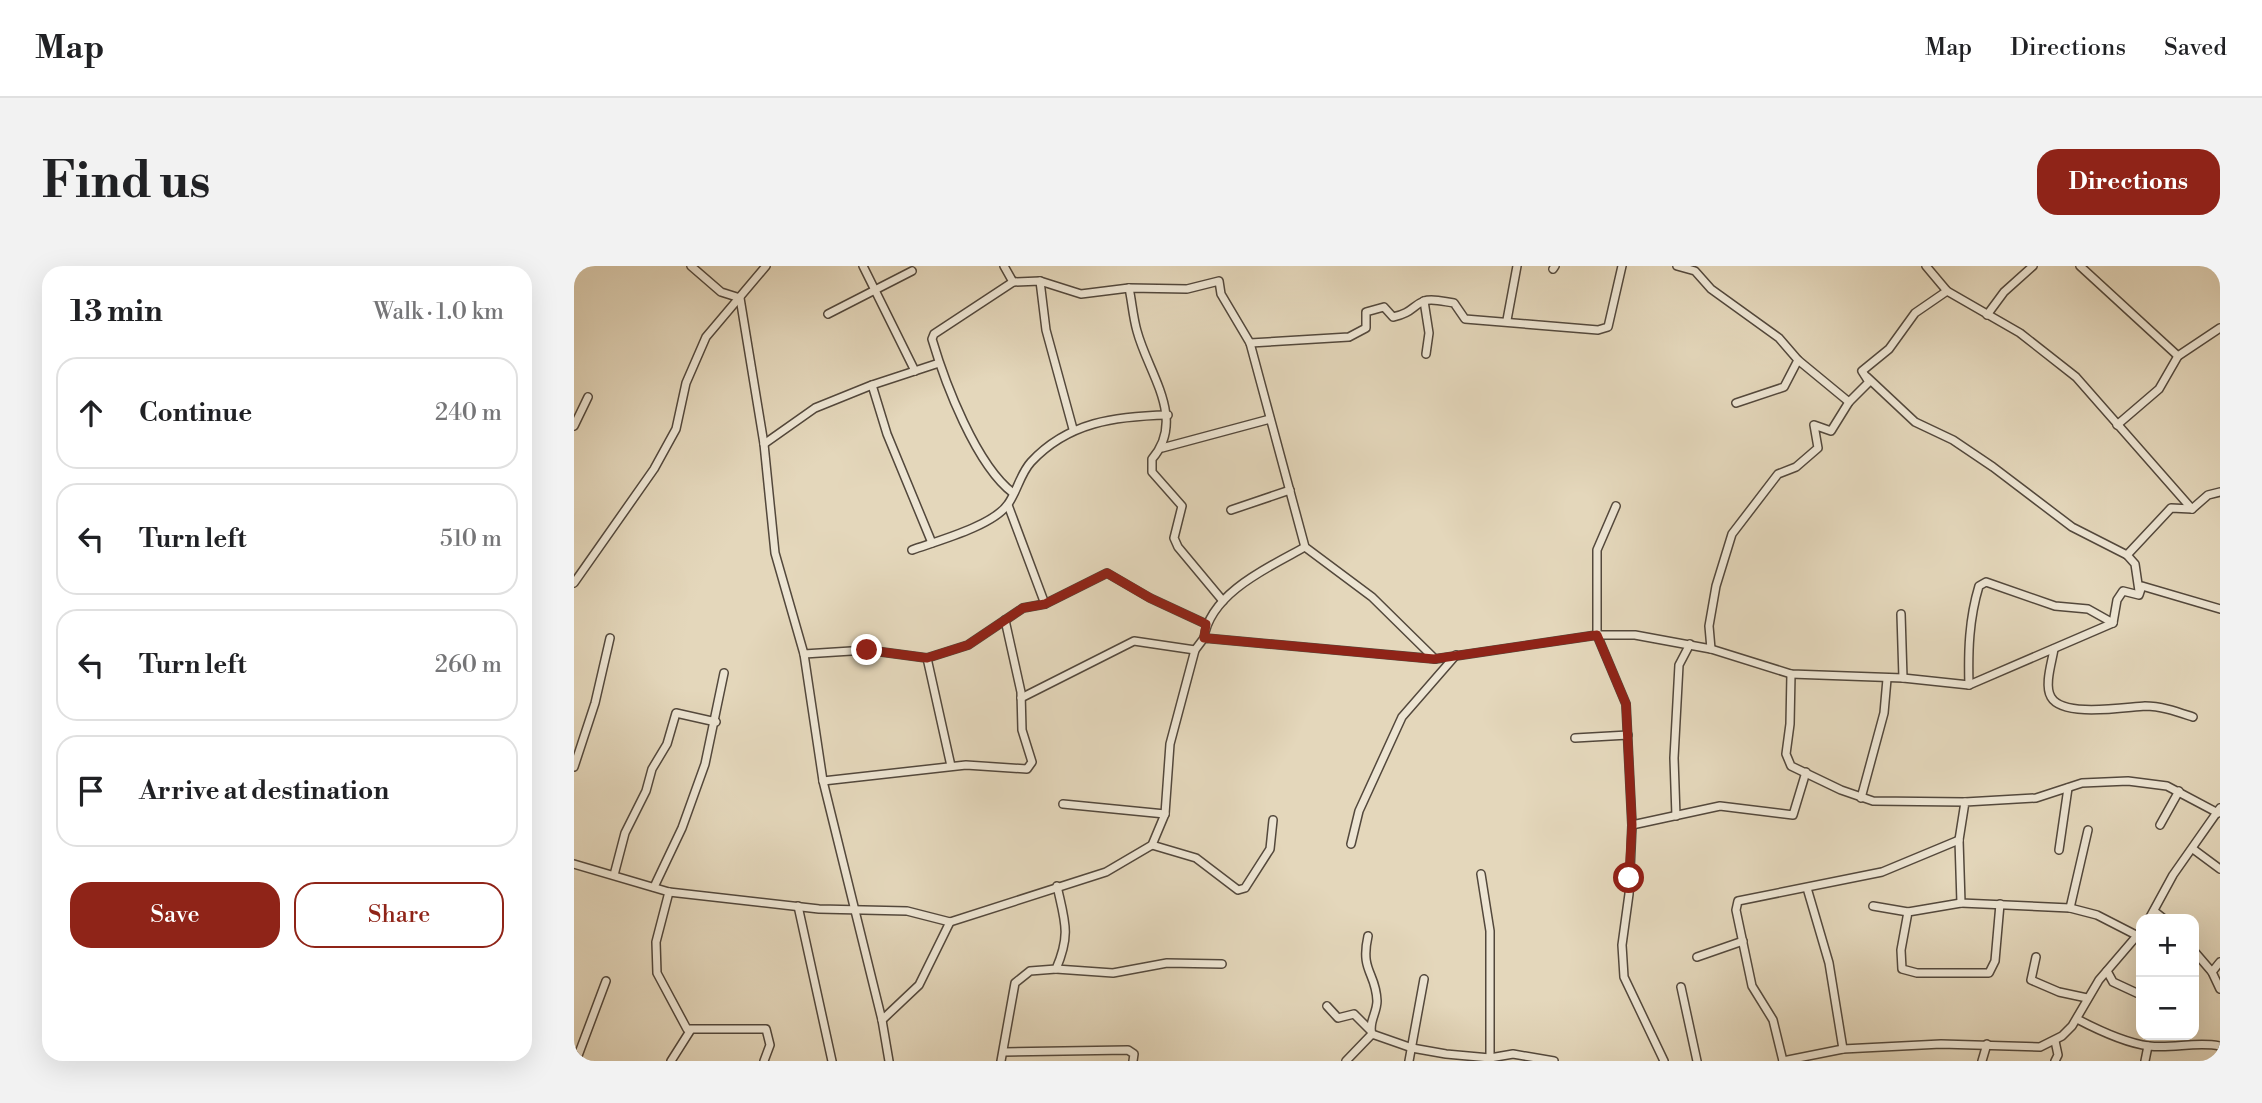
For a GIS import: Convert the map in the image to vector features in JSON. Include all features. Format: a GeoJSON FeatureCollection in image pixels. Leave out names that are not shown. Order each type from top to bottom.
{"type":"FeatureCollection","features":[{"type":"Feature","properties":{"kind":"street"},"geometry":{"type":"LineString","coordinates":[[691,266],[721,292],[740,298]]}},
{"type":"Feature","properties":{"kind":"street"},"geometry":{"type":"LineString","coordinates":[[574,583],[654,470],[676,429],[686,383],[706,337],[766,266]]}},
{"type":"Feature","properties":{"kind":"street"},"geometry":{"type":"LineString","coordinates":[[863,266],[915,371]]}},
{"type":"Feature","properties":{"kind":"street"},"geometry":{"type":"LineString","coordinates":[[1003,266],[1013,282]]}},
{"type":"Feature","properties":{"kind":"street"},"geometry":{"type":"LineString","coordinates":[[1507,320],[1517,266]]}},
{"type":"Feature","properties":{"kind":"street"},"geometry":{"type":"LineString","coordinates":[[1250,343],[1349,337],[1366,328],[1366,312],[1384,307],[1393,317],[1410,313],[1424,301],[1454,303],[1465,319],[1507,320],[1552,328],[1598,330],[1608,327],[1622,266]]}},
{"type":"Feature","properties":{"kind":"street"},"geometry":{"type":"LineString","coordinates":[[1677,266],[1695,271],[1711,289],[1779,338],[1798,360],[1849,402]]}},
{"type":"Feature","properties":{"kind":"street"},"geometry":{"type":"LineString","coordinates":[[1926,266],[1947,290],[2020,333],[2065,368],[2192,509]]}},
{"type":"Feature","properties":{"kind":"street"},"geometry":{"type":"LineString","coordinates":[[1987,315],[2004,292],[2033,266]]}},
{"type":"Feature","properties":{"kind":"street"},"geometry":{"type":"LineString","coordinates":[[2080,266],[2178,356]]}},
{"type":"Feature","properties":{"kind":"street"},"geometry":{"type":"LineString","coordinates":[[828,314],[912,271]]}},
{"type":"Feature","properties":{"kind":"street"},"geometry":{"type":"LineString","coordinates":[[1040,281],[1046,330],[1073,429]]}},
{"type":"Feature","properties":{"kind":"street"},"geometry":{"type":"LineString","coordinates":[[1013,493],[989,471],[939,363],[932,339],[934,334],[1013,282],[1040,281],[1081,294],[1129,288],[1187,289],[1219,281],[1221,295],[1250,343],[1305,547],[1372,597],[1434,659]]}},
{"type":"Feature","properties":{"kind":"street"},"geometry":{"type":"LineString","coordinates":[[1129,288],[1137,332],[1168,415],[1161,448],[1152,459],[1152,472],[1182,506],[1174,538],[1223,601]]}},
{"type":"Feature","properties":{"kind":"street"},"geometry":{"type":"LineString","coordinates":[[1862,372],[1889,349],[1915,313],[1947,290]]}},
{"type":"Feature","properties":{"kind":"street"},"geometry":{"type":"LineString","coordinates":[[740,298],[764,444],[775,553],[804,654],[823,781],[882,1020],[889,1061]]}},
{"type":"Feature","properties":{"kind":"street"},"geometry":{"type":"LineString","coordinates":[[1424,301],[1429,333],[1426,354]]}},
{"type":"Feature","properties":{"kind":"street"},"geometry":{"type":"LineString","coordinates":[[2117,425],[2159,388],[2178,356],[2220,328]]}},
{"type":"Feature","properties":{"kind":"street"},"geometry":{"type":"LineString","coordinates":[[1736,403],[1784,387],[1798,360]]}},
{"type":"Feature","properties":{"kind":"street"},"geometry":{"type":"LineString","coordinates":[[764,444],[815,408],[872,385],[939,363]]}},
{"type":"Feature","properties":{"kind":"street"},"geometry":{"type":"LineString","coordinates":[[1711,649],[1709,626],[1716,586],[1732,534],[1777,474],[1796,467],[1818,448],[1814,425],[1830,431],[1849,402],[1869,382],[1862,372]]}},
{"type":"Feature","properties":{"kind":"street"},"geometry":{"type":"LineString","coordinates":[[1862,372],[1915,422],[1953,440],[2072,527],[2127,555],[2135,564],[2139,595]]}},
{"type":"Feature","properties":{"kind":"street"},"geometry":{"type":"LineString","coordinates":[[872,385],[887,434],[932,543]]}},
{"type":"Feature","properties":{"kind":"street"},"geometry":{"type":"LineString","coordinates":[[574,426],[588,397]]}},
{"type":"Feature","properties":{"kind":"street"},"geometry":{"type":"LineString","coordinates":[[912,550],[966,532],[1008,505],[1030,463],[1073,429],[1122,416],[1168,415]]}},
{"type":"Feature","properties":{"kind":"street"},"geometry":{"type":"LineString","coordinates":[[1161,448],[1270,419]]}},
{"type":"Feature","properties":{"kind":"street"},"geometry":{"type":"LineString","coordinates":[[1231,510],[1290,490]]}},
{"type":"Feature","properties":{"kind":"street"},"geometry":{"type":"LineString","coordinates":[[2127,555],[2171,508],[2192,509],[2208,495],[2220,492]]}},
{"type":"Feature","properties":{"kind":"street"},"geometry":{"type":"LineString","coordinates":[[1008,505],[1045,604]]}},
{"type":"Feature","properties":{"kind":"street"},"geometry":{"type":"LineString","coordinates":[[1616,506],[1597,550],[1597,635],[1626,704],[1632,825],[1629,894],[1622,945],[1624,977],[1664,1061]]}},
{"type":"Feature","properties":{"kind":"street"},"geometry":{"type":"LineString","coordinates":[[574,864],[670,892],[798,906],[907,911],[950,922],[1106,872],[1152,845],[1166,814],[1170,744],[1195,650],[1204,638],[1206,624],[1223,601],[1262,571],[1305,547]]}},
{"type":"Feature","properties":{"kind":"street"},"geometry":{"type":"LineString","coordinates":[[804,654],[867,650],[927,658],[968,645],[1023,608],[1045,604],[1107,573],[1150,598],[1206,624]]}},
{"type":"Feature","properties":{"kind":"street"},"geometry":{"type":"LineString","coordinates":[[1969,685],[1968,649],[1973,605],[1979,586],[1986,582],[2055,606],[2088,609],[2113,623]]}},
{"type":"Feature","properties":{"kind":"street"},"geometry":{"type":"LineString","coordinates":[[2139,595],[2142,586],[2220,609]]}},
{"type":"Feature","properties":{"kind":"street"},"geometry":{"type":"LineString","coordinates":[[2113,623],[2117,600],[2123,591],[2139,595]]}},
{"type":"Feature","properties":{"kind":"street"},"geometry":{"type":"LineString","coordinates":[[1901,614],[1903,678]]}},
{"type":"Feature","properties":{"kind":"street"},"geometry":{"type":"LineString","coordinates":[[823,781],[951,766],[1027,769],[1032,762],[1022,730],[1021,698],[1005,620]]}},
{"type":"Feature","properties":{"kind":"street"},"geometry":{"type":"LineString","coordinates":[[1204,638],[1434,659],[1597,635],[1635,635],[1711,649],[1791,674],[1903,678],[1969,685],[2113,623]]}},
{"type":"Feature","properties":{"kind":"street"},"geometry":{"type":"LineString","coordinates":[[574,767],[595,703],[610,638]]}},
{"type":"Feature","properties":{"kind":"street"},"geometry":{"type":"LineString","coordinates":[[1021,698],[1134,641],[1195,650]]}},
{"type":"Feature","properties":{"kind":"street"},"geometry":{"type":"LineString","coordinates":[[1676,816],[1674,758],[1679,665],[1690,645]]}},
{"type":"Feature","properties":{"kind":"street"},"geometry":{"type":"LineString","coordinates":[[2054,649],[2049,687],[2052,697],[2066,708],[2114,710],[2146,706],[2193,717]]}},
{"type":"Feature","properties":{"kind":"street"},"geometry":{"type":"LineString","coordinates":[[1351,844],[1359,811],[1402,717],[1456,655]]}},
{"type":"Feature","properties":{"kind":"street"},"geometry":{"type":"LineString","coordinates":[[927,658],[951,766]]}},
{"type":"Feature","properties":{"kind":"street"},"geometry":{"type":"LineString","coordinates":[[654,887],[682,828],[705,764],[716,722],[717,697],[724,673]]}},
{"type":"Feature","properties":{"kind":"street"},"geometry":{"type":"LineString","coordinates":[[1791,674],[1786,761],[1861,798],[1921,803],[1965,803],[2036,798],[2082,783],[2128,781],[2167,786],[2219,811],[2173,875],[2152,914]]}},
{"type":"Feature","properties":{"kind":"street"},"geometry":{"type":"LineString","coordinates":[[1861,798],[1884,713],[1887,679]]}},
{"type":"Feature","properties":{"kind":"street"},"geometry":{"type":"LineString","coordinates":[[614,875],[625,834],[646,792],[652,769],[667,744],[676,713],[716,722]]}},
{"type":"Feature","properties":{"kind":"street"},"geometry":{"type":"LineString","coordinates":[[1575,738],[1628,735]]}},
{"type":"Feature","properties":{"kind":"street"},"geometry":{"type":"LineString","coordinates":[[1632,825],[1720,806],[1794,815],[1806,772]]}},
{"type":"Feature","properties":{"kind":"street"},"geometry":{"type":"LineString","coordinates":[[2059,850],[2068,788]]}},
{"type":"Feature","properties":{"kind":"street"},"geometry":{"type":"LineString","coordinates":[[2160,825],[2179,791]]}},
{"type":"Feature","properties":{"kind":"street"},"geometry":{"type":"LineString","coordinates":[[1961,903],[1959,840],[1965,803]]}},
{"type":"Feature","properties":{"kind":"street"},"geometry":{"type":"LineString","coordinates":[[1063,804],[1166,814]]}},
{"type":"Feature","properties":{"kind":"street"},"geometry":{"type":"LineString","coordinates":[[1152,845],[1196,858],[1238,890],[1245,888],[1270,849],[1273,820]]}},
{"type":"Feature","properties":{"kind":"street"},"geometry":{"type":"LineString","coordinates":[[2070,908],[2088,830]]}},
{"type":"Feature","properties":{"kind":"street"},"geometry":{"type":"LineString","coordinates":[[1959,840],[1882,872],[1738,901],[1736,909],[1752,986],[1773,1020],[1783,1061],[1843,1049],[1987,1044],[2032,1049],[2054,1041],[2077,1019],[2087,998],[2136,938]]}},
{"type":"Feature","properties":{"kind":"street"},"geometry":{"type":"LineString","coordinates":[[2193,849],[2220,869]]}},
{"type":"Feature","properties":{"kind":"street"},"geometry":{"type":"LineString","coordinates":[[1481,874],[1490,931],[1490,1060]]}},
{"type":"Feature","properties":{"kind":"street"},"geometry":{"type":"LineString","coordinates":[[1056,970],[1068,932],[1057,887]]}},
{"type":"Feature","properties":{"kind":"street"},"geometry":{"type":"LineString","coordinates":[[1807,888],[1829,963],[1843,1049]]}},
{"type":"Feature","properties":{"kind":"street"},"geometry":{"type":"LineString","coordinates":[[670,892],[656,942],[657,973],[690,1031]]}},
{"type":"Feature","properties":{"kind":"street"},"geometry":{"type":"LineString","coordinates":[[1873,906],[1908,912],[1961,903],[2070,908],[2097,915],[2136,932]]}},
{"type":"Feature","properties":{"kind":"street"},"geometry":{"type":"LineString","coordinates":[[1908,912],[1900,961],[1902,969],[1917,973],[1989,973],[1995,961],[2000,904]]}},
{"type":"Feature","properties":{"kind":"street"},"geometry":{"type":"LineString","coordinates":[[798,906],[832,1061]]}},
{"type":"Feature","properties":{"kind":"street"},"geometry":{"type":"LineString","coordinates":[[2154,911],[2158,914]]}},
{"type":"Feature","properties":{"kind":"street"},"geometry":{"type":"LineString","coordinates":[[882,1020],[919,985],[950,922]]}},
{"type":"Feature","properties":{"kind":"street"},"geometry":{"type":"LineString","coordinates":[[1346,1061],[1371,1032],[1377,1003],[1376,989],[1364,962],[1368,936]]}},
{"type":"Feature","properties":{"kind":"street"},"geometry":{"type":"LineString","coordinates":[[1697,957],[1743,941]]}},
{"type":"Feature","properties":{"kind":"street"},"geometry":{"type":"LineString","coordinates":[[2036,957],[2031,980],[2059,992],[2087,998]]}},
{"type":"Feature","properties":{"kind":"street"},"geometry":{"type":"LineString","coordinates":[[2199,957],[2212,972],[2220,989]]}},
{"type":"Feature","properties":{"kind":"street"},"geometry":{"type":"LineString","coordinates":[[1001,1061],[1009,1028],[1009,1002],[1015,983],[1030,971],[1113,972],[1167,962],[1222,964]]}},
{"type":"Feature","properties":{"kind":"street"},"geometry":{"type":"LineString","coordinates":[[2212,972],[2220,962]]}},
{"type":"Feature","properties":{"kind":"street"},"geometry":{"type":"LineString","coordinates":[[2107,971],[2113,982],[2136,993]]}},
{"type":"Feature","properties":{"kind":"street"},"geometry":{"type":"LineString","coordinates":[[1409,1061],[1424,979]]}},
{"type":"Feature","properties":{"kind":"street"},"geometry":{"type":"LineString","coordinates":[[576,1061],[606,981]]}},
{"type":"Feature","properties":{"kind":"street"},"geometry":{"type":"LineString","coordinates":[[1681,987],[1697,1061]]}},
{"type":"Feature","properties":{"kind":"street"},"geometry":{"type":"LineString","coordinates":[[1327,1006],[1338,1018],[1354,1014],[1371,1032],[1412,1048],[1490,1060],[1513,1054],[1554,1061]]}},
{"type":"Feature","properties":{"kind":"street"},"geometry":{"type":"LineString","coordinates":[[2077,1019],[2099,1030],[2148,1046],[2202,1043],[2220,1046]]}},
{"type":"Feature","properties":{"kind":"street"},"geometry":{"type":"LineString","coordinates":[[690,1031],[766,1029],[770,1045],[764,1061]]}},
{"type":"Feature","properties":{"kind":"street"},"geometry":{"type":"LineString","coordinates":[[671,1061],[690,1031]]}},
{"type":"Feature","properties":{"kind":"street"},"geometry":{"type":"LineString","coordinates":[[2054,1041],[2058,1055],[2055,1061]]}},
{"type":"Feature","properties":{"kind":"street"},"geometry":{"type":"LineString","coordinates":[[1982,1061],[1987,1044]]}},
{"type":"Feature","properties":{"kind":"street"},"geometry":{"type":"LineString","coordinates":[[2145,1061],[2148,1046]]}},
{"type":"Feature","properties":{"kind":"street"},"geometry":{"type":"LineString","coordinates":[[1004,1052],[1128,1050],[1134,1054],[1133,1061]]}},
{"type":"Feature","properties":{"kind":"route"},"geometry":{"type":"LineString","coordinates":[[867,650],[927,658],[968,645],[1023,608],[1045,604],[1107,573],[1150,598],[1206,624],[1204,638],[1434,659],[1597,635],[1626,704],[1632,825],[1629,878]]}}]}
